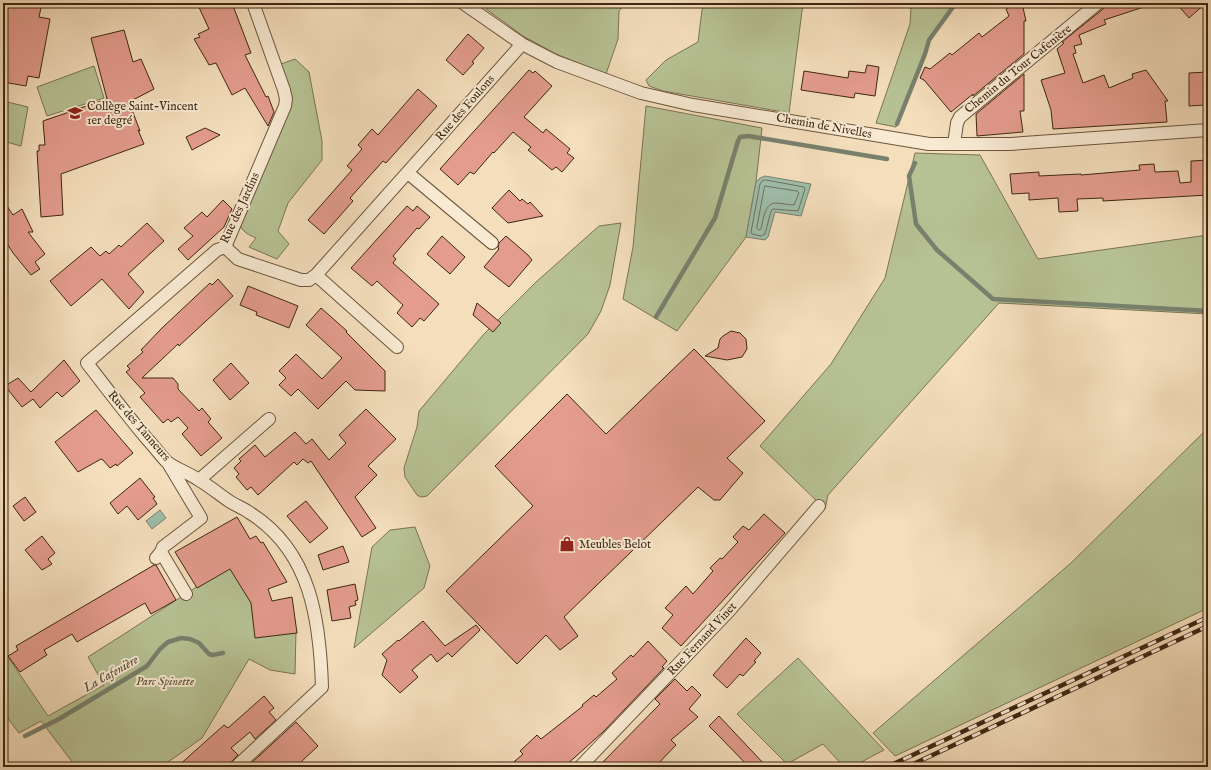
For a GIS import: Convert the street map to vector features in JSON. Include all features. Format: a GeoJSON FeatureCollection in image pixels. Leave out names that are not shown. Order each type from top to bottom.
{"type":"FeatureCollection","features":[{"type":"Feature","properties":{"kind":"street","name":"Rue des Jardins"},"geometry":{"type":"LineString","coordinates":[[87,363],[216,250],[225,247],[285,106],[286,99],[253,3]]}},
{"type":"Feature","properties":{"kind":"street","name":"Chemin de Nivelles"},"geometry":{"type":"LineString","coordinates":[[463,3],[522,44],[557,62],[641,94],[693,105],[929,144],[1010,144],[1208,130]]}},
{"type":"Feature","properties":{"kind":"street","name":"Chemin du Tour Cafenière"},"geometry":{"type":"LineString","coordinates":[[954,144],[957,122],[960,117],[1098,3]]}},
{"type":"Feature","properties":{"kind":"street","name":"Rue des Foulons"},"geometry":{"type":"LineString","coordinates":[[316,275],[522,44]]}},
{"type":"Feature","properties":{"kind":"street"},"geometry":{"type":"LineString","coordinates":[[408,173],[492,243]]}},
{"type":"Feature","properties":{"kind":"street"},"geometry":{"type":"LineString","coordinates":[[225,247],[238,259],[301,280],[309,280],[316,275],[398,347]]}},
{"type":"Feature","properties":{"kind":"street","name":"Rue des Tanneurs"},"geometry":{"type":"LineString","coordinates":[[87,363],[128,416],[168,462],[199,480],[230,502],[250,512],[266,524],[286,544],[298,563],[312,602],[321,659],[322,687],[236,767]]}},
{"type":"Feature","properties":{"kind":"street"},"geometry":{"type":"LineString","coordinates":[[199,480],[269,419]]}},
{"type":"Feature","properties":{"kind":"street"},"geometry":{"type":"LineString","coordinates":[[168,462],[201,518],[163,547],[158,555],[186,594]]}},
{"type":"Feature","properties":{"kind":"street","name":"Rue Fernand Vinet"},"geometry":{"type":"LineString","coordinates":[[580,767],[729,611],[819,506]]}},
{"type":"Feature","properties":{"kind":"green space"},"geometry":{"type":"Polygon","coordinates":[[[491,3],[626,3],[619,11],[618,39],[606,74],[556,54],[523,36],[486,9],[491,3]]]}},
{"type":"Feature","properties":{"kind":"green space"},"geometry":{"type":"Polygon","coordinates":[[[705,3],[803,3],[789,113],[663,91],[649,86],[646,80],[666,60],[698,42],[702,10],[705,3]]]}},
{"type":"Feature","properties":{"kind":"green space"},"geometry":{"type":"Polygon","coordinates":[[[876,3],[954,3],[949,14],[929,40],[925,54],[896,127],[876,123],[910,24],[911,8],[876,3]]]}},
{"type":"Feature","properties":{"kind":"green space"},"geometry":{"type":"Polygon","coordinates":[[[295,59],[309,72],[322,141],[322,160],[288,203],[278,231],[289,244],[277,259],[249,247],[256,238],[244,231],[240,224],[290,94],[289,86],[281,64],[295,59]]]}},
{"type":"Feature","properties":{"kind":"green space"},"geometry":{"type":"Polygon","coordinates":[[[94,66],[104,98],[47,116],[37,87],[94,66]]]}},
{"type":"Feature","properties":{"kind":"green space"},"geometry":{"type":"Polygon","coordinates":[[[3,101],[28,107],[21,146],[3,141],[3,101]]]}},
{"type":"Feature","properties":{"kind":"green space"},"geometry":{"type":"Polygon","coordinates":[[[646,106],[762,128],[756,182],[746,237],[677,331],[623,299],[633,247],[646,106]]]}},
{"type":"Feature","properties":{"kind":"green space"},"geometry":{"type":"Polygon","coordinates":[[[915,153],[980,155],[1038,259],[1208,235],[1208,314],[999,303],[828,495],[825,509],[760,446],[831,364],[885,278],[915,153]]]}},
{"type":"Feature","properties":{"kind":"green space"},"geometry":{"type":"Polygon","coordinates":[[[621,223],[610,285],[601,311],[588,334],[427,496],[421,497],[417,495],[405,477],[404,468],[417,427],[419,411],[484,334],[536,282],[599,226],[621,223]]]}},
{"type":"Feature","properties":{"kind":"green space"},"geometry":{"type":"Polygon","coordinates":[[[1208,428],[1208,608],[895,756],[873,733],[1071,563],[1208,428]]]}},
{"type":"Feature","properties":{"kind":"green space"},"geometry":{"type":"Polygon","coordinates":[[[415,527],[430,566],[424,588],[354,648],[372,547],[390,530],[415,527]]]}},
{"type":"Feature","properties":{"kind":"green space","name":"Parc Spinette"},"geometry":{"type":"Polygon","coordinates":[[[231,565],[296,631],[295,674],[270,670],[249,659],[202,738],[161,767],[76,767],[41,721],[19,733],[3,712],[3,656],[6,654],[48,716],[104,685],[88,657],[231,565]]]}},
{"type":"Feature","properties":{"kind":"green space"},"geometry":{"type":"Polygon","coordinates":[[[798,658],[884,750],[852,767],[844,767],[823,744],[787,764],[737,714],[798,658]]]}},
{"type":"Feature","properties":{"kind":"water"},"geometry":{"type":"Polygon","coordinates":[[[765,176],[811,184],[801,216],[775,212],[768,237],[765,240],[746,237],[756,182],[765,176]]]}},
{"type":"Feature","properties":{"kind":"water"},"geometry":{"type":"Polygon","coordinates":[[[160,510],[166,518],[152,529],[146,521],[160,510]]]}},
{"type":"Feature","properties":{"kind":"building"},"geometry":{"type":"Polygon","coordinates":[[[6,3],[42,3],[39,17],[50,19],[39,78],[28,76],[26,86],[3,82],[3,10],[5,10],[6,3]]]}},
{"type":"Feature","properties":{"kind":"building"},"geometry":{"type":"Polygon","coordinates":[[[197,3],[232,3],[251,53],[245,55],[266,97],[268,96],[274,112],[268,126],[245,88],[232,95],[216,63],[209,65],[194,39],[200,37],[198,34],[209,29],[197,3]]]}},
{"type":"Feature","properties":{"kind":"building"},"geometry":{"type":"Polygon","coordinates":[[[1015,3],[1022,3],[1026,21],[1024,21],[1024,54],[951,112],[924,80],[920,78],[925,67],[930,69],[950,53],[952,55],[979,33],[982,37],[1009,16],[1006,9],[1015,3]]]}},
{"type":"Feature","properties":{"kind":"building"},"geometry":{"type":"Polygon","coordinates":[[[1107,3],[1149,3],[1150,5],[1104,20],[1106,24],[1079,35],[1082,44],[1074,46],[1076,53],[1073,54],[1083,83],[1104,75],[1109,88],[1133,78],[1132,74],[1146,70],[1168,101],[1165,101],[1167,122],[1053,129],[1051,110],[1041,80],[1065,73],[1057,49],[1064,43],[1062,42],[1103,9],[1107,3]]]}},
{"type":"Feature","properties":{"kind":"building"},"geometry":{"type":"Polygon","coordinates":[[[1176,3],[1206,3],[1189,18],[1176,3]]]}},
{"type":"Feature","properties":{"kind":"building"},"geometry":{"type":"Polygon","coordinates":[[[124,30],[133,62],[141,59],[154,89],[129,102],[144,144],[61,174],[63,215],[41,217],[37,151],[39,151],[39,145],[45,145],[43,121],[107,99],[91,38],[124,30]]]}},
{"type":"Feature","properties":{"kind":"building"},"geometry":{"type":"Polygon","coordinates":[[[468,34],[484,48],[472,62],[474,63],[463,75],[446,60],[468,34]]]}},
{"type":"Feature","properties":{"kind":"building"},"geometry":{"type":"Polygon","coordinates":[[[867,65],[879,67],[875,96],[855,93],[854,98],[801,90],[804,71],[848,78],[849,71],[865,73],[867,65]]]}},
{"type":"Feature","properties":{"kind":"building"},"geometry":{"type":"Polygon","coordinates":[[[529,70],[533,73],[535,71],[552,86],[524,117],[543,133],[546,129],[570,149],[567,153],[574,158],[562,172],[556,167],[552,170],[528,150],[531,147],[513,132],[474,174],[470,172],[458,185],[440,169],[529,70]]]}},
{"type":"Feature","properties":{"kind":"building"},"geometry":{"type":"Polygon","coordinates":[[[1208,72],[1208,103],[1205,105],[1189,106],[1189,73],[1208,72]]]}},
{"type":"Feature","properties":{"kind":"building"},"geometry":{"type":"Polygon","coordinates":[[[1024,74],[1024,111],[1020,111],[1023,132],[977,136],[976,114],[1024,74]]]}},
{"type":"Feature","properties":{"kind":"building"},"geometry":{"type":"Polygon","coordinates":[[[418,89],[437,106],[386,163],[383,161],[350,198],[353,201],[324,234],[308,220],[352,170],[347,166],[362,149],[358,145],[372,129],[378,135],[418,89]]]}},
{"type":"Feature","properties":{"kind":"building"},"geometry":{"type":"Polygon","coordinates":[[[205,128],[220,135],[192,150],[186,137],[205,128]]]}},
{"type":"Feature","properties":{"kind":"building"},"geometry":{"type":"Polygon","coordinates":[[[1208,160],[1208,195],[1103,201],[1103,198],[1077,199],[1078,211],[1059,212],[1058,198],[1029,200],[1029,193],[1012,194],[1010,174],[1039,172],[1039,176],[1081,175],[1140,170],[1139,165],[1154,164],[1155,172],[1178,171],[1180,183],[1191,182],[1191,161],[1208,160]]]}},
{"type":"Feature","properties":{"kind":"building"},"geometry":{"type":"Polygon","coordinates":[[[509,190],[520,201],[522,199],[528,204],[530,202],[543,216],[508,223],[492,208],[509,190]]]}},
{"type":"Feature","properties":{"kind":"building"},"geometry":{"type":"Polygon","coordinates":[[[3,200],[13,215],[22,209],[33,232],[28,232],[45,254],[35,262],[40,269],[31,275],[13,253],[6,242],[8,241],[3,235],[3,200]]]}},
{"type":"Feature","properties":{"kind":"building"},"geometry":{"type":"Polygon","coordinates":[[[223,200],[232,209],[224,227],[188,260],[178,249],[193,236],[184,228],[202,212],[207,217],[223,200]]]}},
{"type":"Feature","properties":{"kind":"building"},"geometry":{"type":"Polygon","coordinates":[[[407,206],[413,211],[417,206],[430,217],[419,229],[417,228],[393,256],[396,259],[393,263],[439,304],[424,321],[420,318],[412,327],[397,313],[403,305],[377,281],[372,286],[351,268],[407,206]]]}},
{"type":"Feature","properties":{"kind":"building"},"geometry":{"type":"Polygon","coordinates":[[[147,223],[164,241],[128,274],[144,292],[129,309],[102,279],[71,306],[50,281],[91,247],[100,256],[106,251],[109,254],[119,245],[121,247],[147,223]]]}},
{"type":"Feature","properties":{"kind":"building"},"geometry":{"type":"Polygon","coordinates":[[[442,236],[465,257],[450,274],[427,254],[442,236]]]}},
{"type":"Feature","properties":{"kind":"building"},"geometry":{"type":"Polygon","coordinates":[[[506,236],[532,260],[509,287],[484,267],[499,249],[499,243],[506,236]]]}},
{"type":"Feature","properties":{"kind":"building"},"geometry":{"type":"Polygon","coordinates":[[[218,279],[233,296],[142,378],[173,378],[178,384],[178,389],[199,411],[202,408],[211,419],[208,422],[222,438],[201,456],[182,434],[188,428],[178,417],[171,422],[168,419],[163,423],[140,397],[145,393],[126,372],[130,369],[127,366],[143,352],[141,350],[162,328],[210,283],[212,285],[218,279]]]}},
{"type":"Feature","properties":{"kind":"building"},"geometry":{"type":"Polygon","coordinates":[[[248,286],[298,306],[289,328],[256,315],[257,312],[240,305],[248,286]]]}},
{"type":"Feature","properties":{"kind":"building"},"geometry":{"type":"Polygon","coordinates":[[[477,303],[501,323],[493,332],[473,315],[477,303]]]}},
{"type":"Feature","properties":{"kind":"building"},"geometry":{"type":"Polygon","coordinates":[[[321,308],[347,331],[346,332],[385,371],[385,391],[355,390],[346,381],[318,409],[298,389],[291,396],[279,385],[286,378],[279,371],[296,354],[322,379],[342,358],[306,325],[321,308]]]}},
{"type":"Feature","properties":{"kind":"building"},"geometry":{"type":"Polygon","coordinates":[[[731,331],[740,333],[746,339],[747,349],[742,357],[727,360],[705,356],[718,348],[720,339],[731,331]]]}},
{"type":"Feature","properties":{"kind":"building","name":"Meubles Belot"},"geometry":{"type":"Polygon","coordinates":[[[694,349],[765,421],[727,458],[743,473],[720,500],[714,500],[698,487],[564,617],[578,636],[560,650],[546,635],[517,664],[446,591],[533,506],[495,466],[567,394],[606,434],[694,349]]]}},
{"type":"Feature","properties":{"kind":"building"},"geometry":{"type":"Polygon","coordinates":[[[64,360],[80,381],[62,397],[57,392],[40,408],[33,399],[22,407],[5,386],[18,378],[31,392],[64,360]]]}},
{"type":"Feature","properties":{"kind":"building"},"geometry":{"type":"Polygon","coordinates":[[[231,363],[249,383],[230,400],[213,380],[231,363]]]}},
{"type":"Feature","properties":{"kind":"building"},"geometry":{"type":"Polygon","coordinates":[[[366,409],[396,439],[368,466],[377,475],[355,497],[376,528],[362,537],[311,461],[308,463],[303,459],[297,465],[294,462],[258,495],[251,487],[247,490],[236,477],[239,474],[234,468],[241,461],[239,459],[255,445],[265,457],[295,432],[306,444],[312,439],[329,460],[346,443],[339,435],[366,409]]]}},
{"type":"Feature","properties":{"kind":"building"},"geometry":{"type":"Polygon","coordinates":[[[96,410],[133,453],[117,466],[116,464],[110,468],[101,459],[78,472],[55,442],[96,410]]]}},
{"type":"Feature","properties":{"kind":"building"},"geometry":{"type":"Polygon","coordinates":[[[140,478],[155,497],[153,498],[157,504],[138,520],[127,506],[118,514],[110,503],[140,478]]]}},
{"type":"Feature","properties":{"kind":"building"},"geometry":{"type":"Polygon","coordinates":[[[25,497],[36,512],[24,521],[13,506],[25,497]]]}},
{"type":"Feature","properties":{"kind":"building"},"geometry":{"type":"Polygon","coordinates":[[[306,501],[328,528],[310,543],[287,516],[306,501]]]}},
{"type":"Feature","properties":{"kind":"building"},"geometry":{"type":"Polygon","coordinates":[[[764,514],[785,533],[681,646],[662,628],[673,615],[665,608],[686,586],[693,594],[713,571],[710,568],[720,558],[722,559],[738,542],[733,537],[743,526],[749,530],[764,514]]]}},
{"type":"Feature","properties":{"kind":"building"},"geometry":{"type":"Polygon","coordinates":[[[237,517],[250,539],[256,536],[261,543],[263,542],[287,582],[268,589],[272,601],[292,597],[297,633],[255,638],[251,603],[230,569],[197,588],[175,552],[237,517]]]}},
{"type":"Feature","properties":{"kind":"building"},"geometry":{"type":"Polygon","coordinates":[[[42,536],[55,553],[48,559],[52,564],[42,570],[25,550],[42,536]]]}},
{"type":"Feature","properties":{"kind":"building"},"geometry":{"type":"Polygon","coordinates":[[[343,546],[349,562],[323,570],[318,555],[343,546]]]}},
{"type":"Feature","properties":{"kind":"building"},"geometry":{"type":"Polygon","coordinates":[[[156,565],[176,600],[151,614],[145,603],[77,642],[72,634],[44,650],[47,655],[20,672],[8,656],[18,650],[16,646],[156,565]]]}},
{"type":"Feature","properties":{"kind":"building"},"geometry":{"type":"Polygon","coordinates":[[[355,584],[358,600],[355,601],[356,605],[349,607],[351,618],[332,621],[327,590],[355,584]]]}},
{"type":"Feature","properties":{"kind":"building"},"geometry":{"type":"Polygon","coordinates":[[[423,621],[445,646],[476,625],[480,630],[452,657],[448,653],[437,662],[431,654],[412,670],[418,677],[400,693],[382,675],[387,660],[382,654],[423,621]]]}},
{"type":"Feature","properties":{"kind":"building"},"geometry":{"type":"Polygon","coordinates":[[[746,638],[761,653],[754,661],[756,662],[743,676],[740,674],[727,688],[713,675],[746,638]]]}},
{"type":"Feature","properties":{"kind":"building"},"geometry":{"type":"Polygon","coordinates":[[[648,641],[667,661],[662,667],[664,668],[604,731],[564,767],[508,767],[523,754],[520,751],[537,735],[541,739],[583,706],[582,705],[594,695],[596,697],[617,679],[612,673],[631,655],[633,657],[648,641]]]}},
{"type":"Feature","properties":{"kind":"building"},"geometry":{"type":"Polygon","coordinates":[[[675,679],[687,691],[692,686],[701,695],[689,709],[698,717],[671,740],[676,745],[655,767],[598,767],[660,704],[655,699],[675,679]]]}},
{"type":"Feature","properties":{"kind":"building"},"geometry":{"type":"Polygon","coordinates":[[[264,696],[274,708],[269,712],[276,720],[255,739],[250,732],[231,748],[238,755],[231,762],[229,767],[177,767],[224,725],[228,728],[264,696]]]}},
{"type":"Feature","properties":{"kind":"building"},"geometry":{"type":"Polygon","coordinates":[[[719,716],[767,767],[749,767],[709,726],[719,716]]]}},
{"type":"Feature","properties":{"kind":"building"},"geometry":{"type":"Polygon","coordinates":[[[296,722],[318,746],[296,767],[247,767],[296,722]]]}},
{"type":"Feature","properties":{"kind":"waterway"},"geometry":{"type":"LineString","coordinates":[[897,124],[925,54],[929,40],[953,7],[954,3]]}},
{"type":"Feature","properties":{"kind":"waterway"},"geometry":{"type":"LineString","coordinates":[[656,317],[715,218],[740,137],[748,136],[887,159]]}},
{"type":"Feature","properties":{"kind":"waterway"},"geometry":{"type":"LineString","coordinates":[[915,163],[909,176],[916,224],[937,250],[993,299],[1208,311]]}},
{"type":"Feature","properties":{"kind":"waterway","name":"La Cafenière"},"geometry":{"type":"LineString","coordinates":[[25,736],[59,719],[147,666],[160,649],[168,642],[181,638],[190,639],[199,643],[209,654],[212,655],[223,653]]}},
{"type":"Feature","properties":{"kind":"railway"},"geometry":{"type":"LineString","coordinates":[[887,767],[1208,617]]}},
{"type":"Feature","properties":{"kind":"railway"},"geometry":{"type":"LineString","coordinates":[[907,767],[1208,626]]}},
{"type":"Feature","properties":{"kind":"place","name":"Collège Saint-Vincent 1er degré"},"geometry":{"type":"Point","coordinates":[75,113]}},
{"type":"Feature","properties":{"kind":"place","name":"Meubles Belot"},"geometry":{"type":"Point","coordinates":[567,544]}}]}
